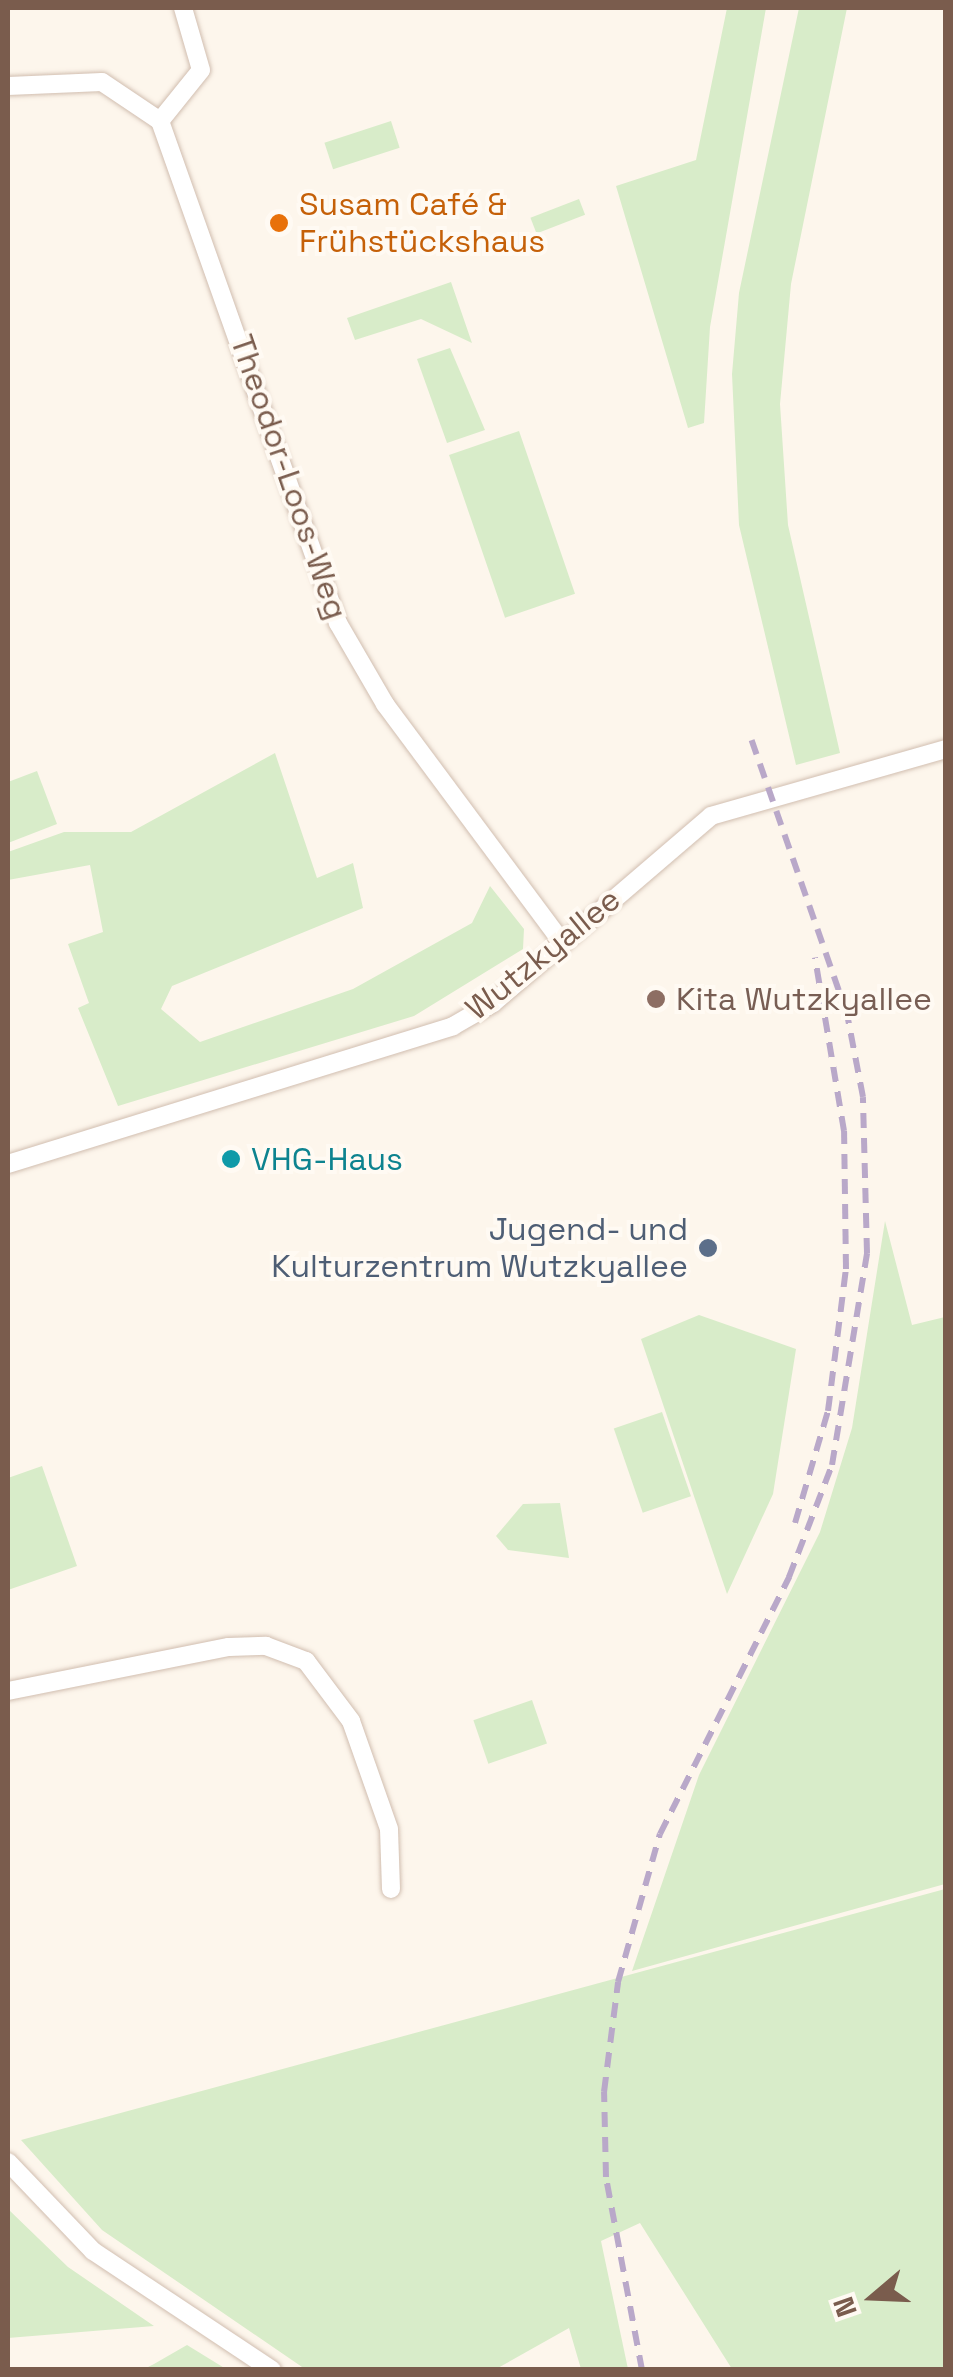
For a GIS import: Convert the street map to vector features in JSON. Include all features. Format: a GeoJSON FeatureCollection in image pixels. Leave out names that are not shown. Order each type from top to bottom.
{"type":"FeatureCollection","features":[{"type":"Feature","properties":{"kind":"street"},"geometry":{"type":"LineString","coordinates":[[8,86],[102,82],[160,121],[201,70],[183,8]]}},
{"type":"Feature","properties":{"kind":"street","name":"Theodor-Loos-Weg"},"geometry":{"type":"LineString","coordinates":[[160,121],[338,623],[386,704],[562,942]]}},
{"type":"Feature","properties":{"kind":"street","name":"Wutzkyallee"},"geometry":{"type":"LineString","coordinates":[[8,1164],[421,1039],[493,1003],[711,816],[946,749]]}},
{"type":"Feature","properties":{"kind":"street"},"geometry":{"type":"LineString","coordinates":[[8,1691],[229,1647],[266,1646],[306,1661],[351,1721],[390,1829],[391,1889]]}},
{"type":"Feature","properties":{"kind":"street"},"geometry":{"type":"LineString","coordinates":[[8,2162],[94,2251],[272,2370]]}},
{"type":"Feature","properties":{"kind":"green space"},"geometry":{"type":"Polygon","coordinates":[[[727,8],[766,8],[710,327],[704,423],[688,428],[616,186],[696,160],[727,8]]]}},
{"type":"Feature","properties":{"kind":"green space"},"geometry":{"type":"Polygon","coordinates":[[[799,8],[847,8],[791,284],[780,404],[788,525],[840,753],[796,765],[739,525],[732,374],[739,293],[799,8]]]}},
{"type":"Feature","properties":{"kind":"green space"},"geometry":{"type":"Polygon","coordinates":[[[391,121],[400,148],[333,169],[324,143],[391,121]]]}},
{"type":"Feature","properties":{"kind":"green space"},"geometry":{"type":"Polygon","coordinates":[[[579,199],[585,215],[537,234],[530,218],[579,199]]]}},
{"type":"Feature","properties":{"kind":"green space"},"geometry":{"type":"Polygon","coordinates":[[[451,282],[472,343],[421,319],[355,340],[347,318],[451,282]]]}},
{"type":"Feature","properties":{"kind":"green space"},"geometry":{"type":"Polygon","coordinates":[[[450,348],[485,430],[447,443],[417,359],[450,348]]]}},
{"type":"Feature","properties":{"kind":"green space"},"geometry":{"type":"Polygon","coordinates":[[[519,431],[575,594],[505,618],[449,455],[519,431]]]}},
{"type":"Feature","properties":{"kind":"green space"},"geometry":{"type":"Polygon","coordinates":[[[275,753],[317,878],[353,863],[363,908],[172,986],[161,1009],[200,1042],[353,989],[472,923],[490,886],[524,929],[523,949],[414,1016],[118,1106],[78,1008],[89,1003],[68,944],[103,932],[90,865],[8,880],[8,852],[64,832],[131,832],[275,753]]]}},
{"type":"Feature","properties":{"kind":"green space"},"geometry":{"type":"Polygon","coordinates":[[[37,771],[57,824],[8,843],[8,782],[37,771]]]}},
{"type":"Feature","properties":{"kind":"green space"},"geometry":{"type":"Polygon","coordinates":[[[885,1221],[912,1325],[945,1317],[945,1884],[632,1971],[699,1775],[820,1532],[852,1428],[885,1221]]]}},
{"type":"Feature","properties":{"kind":"green space"},"geometry":{"type":"Polygon","coordinates":[[[699,1315],[796,1349],[773,1494],[727,1594],[641,1339],[699,1315]]]}},
{"type":"Feature","properties":{"kind":"green space"},"geometry":{"type":"Polygon","coordinates":[[[662,1412],[691,1496],[643,1513],[614,1429],[662,1412]]]}},
{"type":"Feature","properties":{"kind":"green space"},"geometry":{"type":"Polygon","coordinates":[[[42,1466],[77,1566],[8,1590],[8,1478],[42,1466]]]}},
{"type":"Feature","properties":{"kind":"green space"},"geometry":{"type":"Polygon","coordinates":[[[560,1503],[569,1558],[508,1550],[496,1536],[523,1504],[560,1503]]]}},
{"type":"Feature","properties":{"kind":"green space"},"geometry":{"type":"Polygon","coordinates":[[[532,1700],[547,1743],[488,1764],[473,1720],[532,1700]]]}},
{"type":"Feature","properties":{"kind":"green space"},"geometry":{"type":"Polygon","coordinates":[[[945,1889],[945,2369],[732,2369],[640,2223],[601,2241],[628,2369],[581,2369],[569,2328],[496,2369],[305,2369],[102,2230],[21,2140],[945,1889]]]}},
{"type":"Feature","properties":{"kind":"green space"},"geometry":{"type":"Polygon","coordinates":[[[8,2209],[68,2267],[154,2326],[8,2338],[8,2209]]]}},
{"type":"Feature","properties":{"kind":"green space"},"geometry":{"type":"Polygon","coordinates":[[[187,2345],[226,2369],[144,2369],[154,2364],[187,2345]]]}},
{"type":"Feature","properties":{"kind":"railway"},"geometry":{"type":"LineString","coordinates":[[642,2370],[606,2177],[604,2092],[618,1982],[660,1834],[789,1577],[832,1465],[867,1253],[863,1097],[847,1014],[751,739]]}},
{"type":"Feature","properties":{"kind":"railway"},"geometry":{"type":"LineString","coordinates":[[795,1523],[828,1411],[846,1269],[844,1131],[815,957]]}},
{"type":"Feature","properties":{"kind":"place","name":"Susam Café & Frühstückshaus"},"geometry":{"type":"Point","coordinates":[279,223]}},
{"type":"Feature","properties":{"kind":"place","name":"Kita Wutzkyallee"},"geometry":{"type":"Point","coordinates":[656,999]}},
{"type":"Feature","properties":{"kind":"place","name":"VHG-Haus"},"geometry":{"type":"Point","coordinates":[231,1159]}},
{"type":"Feature","properties":{"kind":"place","name":"Jugend- und Kulturzentrum Wutzkyallee"},"geometry":{"type":"Point","coordinates":[708,1248]}}]}
